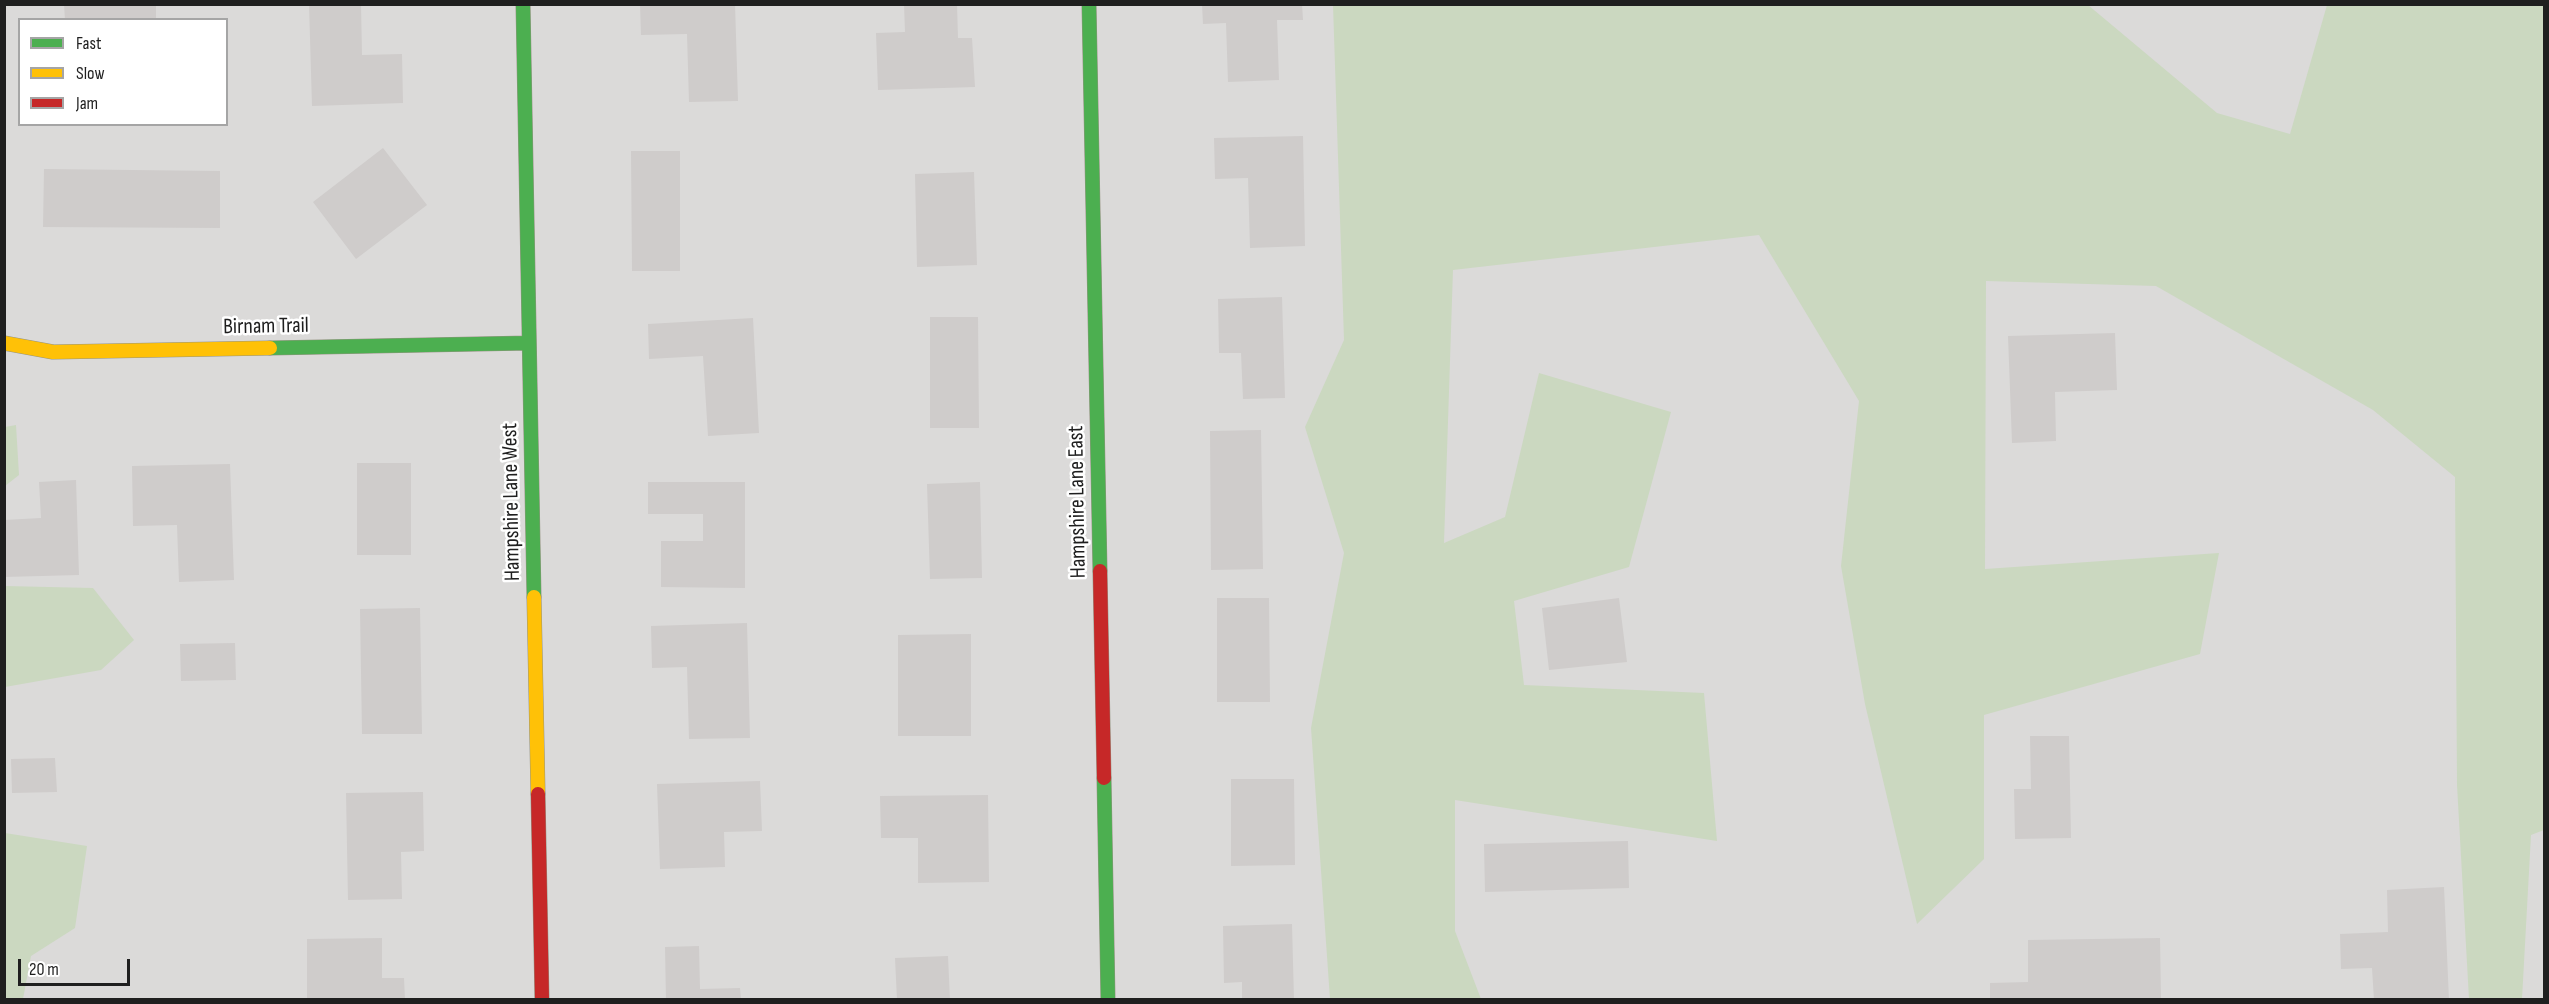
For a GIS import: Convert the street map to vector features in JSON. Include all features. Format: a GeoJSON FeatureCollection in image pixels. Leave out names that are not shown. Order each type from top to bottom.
{"type":"FeatureCollection","features":[{"type":"Feature","properties":{"kind":"street","name":"Hampshire Lane West"},"geometry":{"type":"LineString","coordinates":[[523,4],[542,999]]}},
{"type":"Feature","properties":{"kind":"street","name":"Hampshire Lane East"},"geometry":{"type":"LineString","coordinates":[[1089,4],[1108,999]]}},
{"type":"Feature","properties":{"kind":"street","name":"Birnam Trail"},"geometry":{"type":"LineString","coordinates":[[4,343],[53,352],[530,343]]}},
{"type":"Feature","properties":{"kind":"shaded area"},"geometry":{"type":"Polygon","coordinates":[[[5,5],[2544,5],[2544,999],[5,1000],[5,5]]]}},
{"type":"Feature","properties":{"kind":"green space"},"geometry":{"type":"Polygon","coordinates":[[[1333,5],[2088,5],[2217,113],[2290,134],[2327,5],[2544,5],[2544,830],[2531,835],[2522,999],[2469,999],[2457,785],[2455,477],[2373,410],[2156,286],[1986,281],[1985,569],[2219,553],[2200,654],[1984,715],[1984,859],[1917,924],[1865,704],[1841,566],[1859,401],[1759,235],[1453,270],[1444,543],[1505,517],[1539,373],[1671,412],[1629,567],[1514,601],[1524,685],[1704,693],[1717,841],[1455,800],[1455,931],[1481,999],[1330,999],[1311,728],[1344,553],[1305,427],[1344,340],[1333,5]]]}},
{"type":"Feature","properties":{"kind":"green space"},"geometry":{"type":"Polygon","coordinates":[[[16,425],[19,475],[5,486],[5,427],[16,425]]]}},
{"type":"Feature","properties":{"kind":"green space"},"geometry":{"type":"Polygon","coordinates":[[[5,586],[93,588],[134,640],[101,670],[5,687],[5,586]]]}},
{"type":"Feature","properties":{"kind":"green space"},"geometry":{"type":"Polygon","coordinates":[[[5,833],[87,846],[75,928],[31,956],[23,999],[5,999],[5,833]]]}},
{"type":"Feature","properties":{"kind":"building"},"geometry":{"type":"Polygon","coordinates":[[[64,4],[156,4],[156,18],[65,18],[64,4]]]}},
{"type":"Feature","properties":{"kind":"building"},"geometry":{"type":"Polygon","coordinates":[[[309,4],[361,4],[362,55],[402,54],[403,103],[312,106],[309,4]]]}},
{"type":"Feature","properties":{"kind":"building"},"geometry":{"type":"Polygon","coordinates":[[[640,4],[735,4],[738,101],[689,102],[687,34],[641,35],[640,4]]]}},
{"type":"Feature","properties":{"kind":"building"},"geometry":{"type":"Polygon","coordinates":[[[904,4],[957,4],[958,38],[972,38],[975,87],[878,90],[876,33],[905,32],[904,4]]]}},
{"type":"Feature","properties":{"kind":"building"},"geometry":{"type":"Polygon","coordinates":[[[1202,4],[1302,4],[1303,20],[1277,20],[1279,80],[1228,82],[1226,23],[1203,24],[1202,4]]]}},
{"type":"Feature","properties":{"kind":"building"},"geometry":{"type":"Polygon","coordinates":[[[1303,136],[1305,246],[1250,248],[1248,178],[1215,179],[1214,138],[1303,136]]]}},
{"type":"Feature","properties":{"kind":"building"},"geometry":{"type":"Polygon","coordinates":[[[383,148],[427,205],[356,259],[313,202],[383,148]]]}},
{"type":"Feature","properties":{"kind":"building"},"geometry":{"type":"Polygon","coordinates":[[[631,151],[680,151],[680,271],[632,271],[631,151]]]}},
{"type":"Feature","properties":{"kind":"building"},"geometry":{"type":"Polygon","coordinates":[[[44,169],[220,171],[220,228],[43,227],[44,169]]]}},
{"type":"Feature","properties":{"kind":"building"},"geometry":{"type":"Polygon","coordinates":[[[974,172],[977,265],[917,267],[915,174],[974,172]]]}},
{"type":"Feature","properties":{"kind":"building"},"geometry":{"type":"Polygon","coordinates":[[[1282,297],[1285,398],[1243,399],[1241,353],[1219,353],[1218,299],[1282,297]]]}},
{"type":"Feature","properties":{"kind":"building"},"geometry":{"type":"Polygon","coordinates":[[[930,317],[978,317],[979,428],[930,428],[930,317]]]}},
{"type":"Feature","properties":{"kind":"building"},"geometry":{"type":"Polygon","coordinates":[[[753,318],[759,433],[708,436],[703,356],[649,359],[648,324],[753,318]]]}},
{"type":"Feature","properties":{"kind":"building"},"geometry":{"type":"Polygon","coordinates":[[[2115,333],[2117,390],[2055,392],[2056,441],[2012,443],[2008,336],[2115,333]]]}},
{"type":"Feature","properties":{"kind":"building"},"geometry":{"type":"Polygon","coordinates":[[[1261,430],[1263,569],[1211,570],[1210,431],[1261,430]]]}},
{"type":"Feature","properties":{"kind":"building"},"geometry":{"type":"Polygon","coordinates":[[[357,463],[411,463],[411,555],[357,555],[357,463]]]}},
{"type":"Feature","properties":{"kind":"building"},"geometry":{"type":"Polygon","coordinates":[[[230,464],[234,580],[179,582],[177,525],[133,526],[132,466],[230,464]]]}},
{"type":"Feature","properties":{"kind":"building"},"geometry":{"type":"Polygon","coordinates":[[[76,480],[79,575],[4,577],[4,520],[41,518],[39,482],[76,480]]]}},
{"type":"Feature","properties":{"kind":"building"},"geometry":{"type":"Polygon","coordinates":[[[648,482],[745,482],[745,588],[661,587],[661,541],[703,541],[703,514],[648,514],[648,482]]]}},
{"type":"Feature","properties":{"kind":"building"},"geometry":{"type":"Polygon","coordinates":[[[980,482],[982,578],[930,579],[927,484],[980,482]]]}},
{"type":"Feature","properties":{"kind":"building"},"geometry":{"type":"Polygon","coordinates":[[[1217,598],[1269,598],[1270,702],[1217,702],[1217,598]]]}},
{"type":"Feature","properties":{"kind":"building"},"geometry":{"type":"Polygon","coordinates":[[[1619,598],[1627,662],[1549,670],[1542,608],[1619,598]]]}},
{"type":"Feature","properties":{"kind":"building"},"geometry":{"type":"Polygon","coordinates":[[[420,608],[422,734],[362,734],[360,609],[420,608]]]}},
{"type":"Feature","properties":{"kind":"building"},"geometry":{"type":"Polygon","coordinates":[[[747,623],[750,738],[689,739],[687,667],[652,668],[651,626],[747,623]]]}},
{"type":"Feature","properties":{"kind":"building"},"geometry":{"type":"Polygon","coordinates":[[[971,634],[971,736],[898,736],[898,635],[971,634]]]}},
{"type":"Feature","properties":{"kind":"building"},"geometry":{"type":"Polygon","coordinates":[[[235,643],[236,680],[181,681],[180,644],[235,643]]]}},
{"type":"Feature","properties":{"kind":"building"},"geometry":{"type":"Polygon","coordinates":[[[2030,736],[2069,736],[2071,838],[2015,839],[2014,789],[2031,789],[2030,736]]]}},
{"type":"Feature","properties":{"kind":"building"},"geometry":{"type":"Polygon","coordinates":[[[55,758],[57,792],[12,793],[11,759],[55,758]]]}},
{"type":"Feature","properties":{"kind":"building"},"geometry":{"type":"Polygon","coordinates":[[[1231,779],[1294,779],[1295,865],[1231,866],[1231,779]]]}},
{"type":"Feature","properties":{"kind":"building"},"geometry":{"type":"Polygon","coordinates":[[[760,781],[762,831],[724,832],[725,867],[660,869],[657,784],[760,781]]]}},
{"type":"Feature","properties":{"kind":"building"},"geometry":{"type":"Polygon","coordinates":[[[423,792],[424,851],[401,852],[402,899],[348,900],[346,793],[423,792]]]}},
{"type":"Feature","properties":{"kind":"building"},"geometry":{"type":"Polygon","coordinates":[[[988,795],[989,882],[918,883],[918,838],[881,838],[880,796],[988,795]]]}},
{"type":"Feature","properties":{"kind":"building"},"geometry":{"type":"Polygon","coordinates":[[[1628,841],[1629,888],[1485,892],[1484,844],[1628,841]]]}},
{"type":"Feature","properties":{"kind":"building"},"geometry":{"type":"Polygon","coordinates":[[[2444,887],[2449,1000],[2374,1000],[2372,968],[2341,969],[2340,934],[2388,932],[2387,890],[2444,887]]]}},
{"type":"Feature","properties":{"kind":"building"},"geometry":{"type":"Polygon","coordinates":[[[1292,924],[1294,1000],[1242,1000],[1242,982],[1224,983],[1223,926],[1292,924]]]}},
{"type":"Feature","properties":{"kind":"building"},"geometry":{"type":"Polygon","coordinates":[[[382,938],[382,978],[404,978],[405,1000],[307,1000],[307,939],[382,938]]]}},
{"type":"Feature","properties":{"kind":"building"},"geometry":{"type":"Polygon","coordinates":[[[2160,938],[2161,1000],[1990,1000],[1990,983],[2028,982],[2028,940],[2160,938]]]}},
{"type":"Feature","properties":{"kind":"building"},"geometry":{"type":"Polygon","coordinates":[[[699,946],[700,989],[740,988],[741,1000],[666,1000],[665,947],[699,946]]]}},
{"type":"Feature","properties":{"kind":"building"},"geometry":{"type":"Polygon","coordinates":[[[948,956],[950,1000],[897,1000],[895,958],[948,956]]]}},
{"type":"Feature","properties":{"kind":"traffic: fast"},"geometry":{"type":"LineString","coordinates":[[523,4],[534,597]]}},
{"type":"Feature","properties":{"kind":"traffic: fast"},"geometry":{"type":"LineString","coordinates":[[1089,4],[1100,571]]}},
{"type":"Feature","properties":{"kind":"traffic: fast"},"geometry":{"type":"LineString","coordinates":[[270,348],[529,343]]}},
{"type":"Feature","properties":{"kind":"traffic: fast"},"geometry":{"type":"LineString","coordinates":[[1104,778],[1108,1000]]}},
{"type":"Feature","properties":{"kind":"traffic: slow"},"geometry":{"type":"LineString","coordinates":[[4,343],[53,352],[270,348]]}},
{"type":"Feature","properties":{"kind":"traffic: slow"},"geometry":{"type":"LineString","coordinates":[[534,597],[538,794]]}},
{"type":"Feature","properties":{"kind":"traffic: jam"},"geometry":{"type":"LineString","coordinates":[[1100,571],[1104,778]]}},
{"type":"Feature","properties":{"kind":"traffic: jam"},"geometry":{"type":"LineString","coordinates":[[538,794],[542,1000]]}}]}
